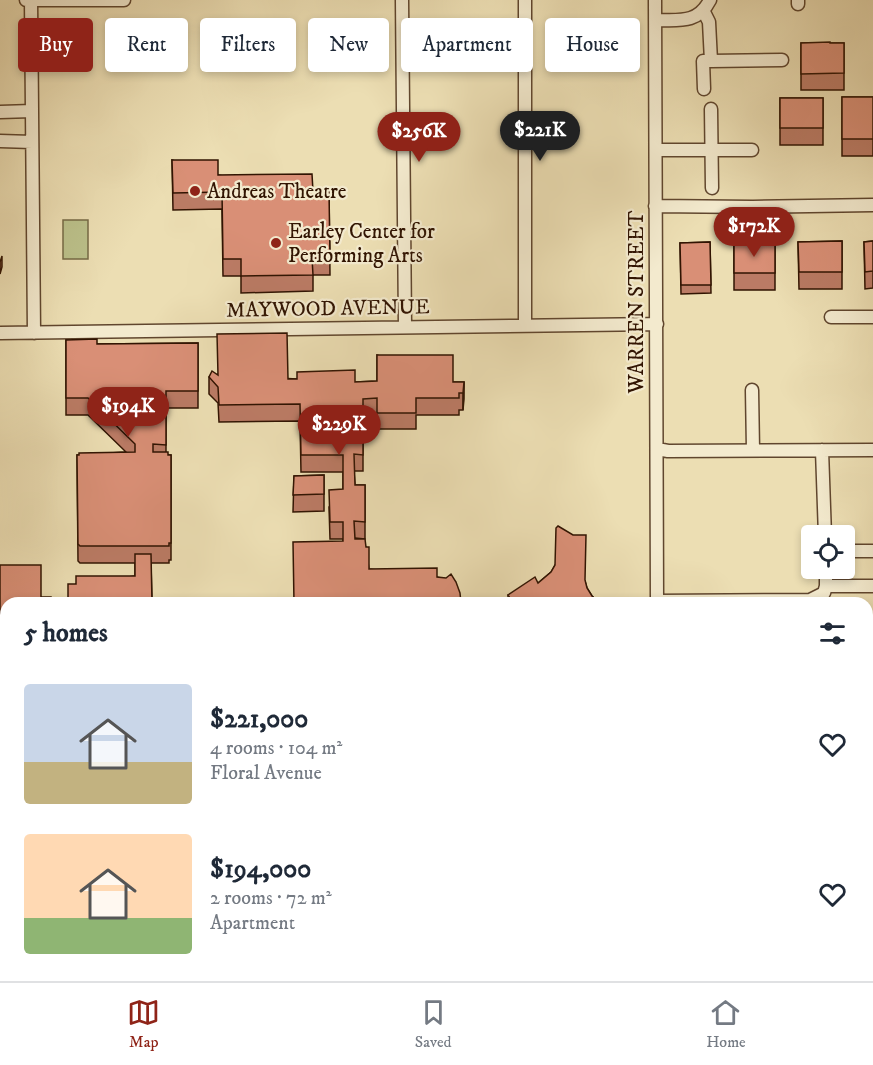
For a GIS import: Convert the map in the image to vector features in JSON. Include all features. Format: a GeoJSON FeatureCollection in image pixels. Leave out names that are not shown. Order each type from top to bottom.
{"type":"FeatureCollection","features":[{"type":"Feature","properties":{"kind":"street"},"geometry":{"type":"LineString","coordinates":[[34,333],[29,0],[124,0]]}},
{"type":"Feature","properties":{"kind":"street"},"geometry":{"type":"LineString","coordinates":[[402,0],[405,326]]}},
{"type":"Feature","properties":{"kind":"street"},"geometry":{"type":"LineString","coordinates":[[525,0],[525,324]]}},
{"type":"Feature","properties":{"kind":"street","name":"WARREN STREET"},"geometry":{"type":"LineString","coordinates":[[655,0],[657,597]]}},
{"type":"Feature","properties":{"kind":"street"},"geometry":{"type":"LineString","coordinates":[[655,20],[689,20],[707,6]]}},
{"type":"Feature","properties":{"kind":"street"},"geometry":{"type":"LineString","coordinates":[[707,6],[711,61]]}},
{"type":"Feature","properties":{"kind":"street"},"geometry":{"type":"LineString","coordinates":[[704,89],[703,61],[782,60]]}},
{"type":"Feature","properties":{"kind":"street"},"geometry":{"type":"LineString","coordinates":[[711,109],[712,188]]}},
{"type":"Feature","properties":{"kind":"street"},"geometry":{"type":"LineString","coordinates":[[0,112],[32,111]]}},
{"type":"Feature","properties":{"kind":"street"},"geometry":{"type":"LineString","coordinates":[[0,141],[32,142]]}},
{"type":"Feature","properties":{"kind":"street"},"geometry":{"type":"LineString","coordinates":[[656,150],[752,150]]}},
{"type":"Feature","properties":{"kind":"street"},"geometry":{"type":"LineString","coordinates":[[655,206],[873,205]]}},
{"type":"Feature","properties":{"kind":"street"},"geometry":{"type":"LineString","coordinates":[[831,317],[873,317]]}},
{"type":"Feature","properties":{"kind":"street","name":"MAYWOOD AVENUE"},"geometry":{"type":"LineString","coordinates":[[0,333],[525,324],[657,324]]}},
{"type":"Feature","properties":{"kind":"street"},"geometry":{"type":"LineString","coordinates":[[752,390],[753,450]]}},
{"type":"Feature","properties":{"kind":"street"},"geometry":{"type":"LineString","coordinates":[[657,449],[668,451],[873,450]]}},
{"type":"Feature","properties":{"kind":"street"},"geometry":{"type":"LineString","coordinates":[[822,450],[825,525]]}},
{"type":"Feature","properties":{"kind":"street"},"geometry":{"type":"LineString","coordinates":[[855,551],[873,551]]}},
{"type":"Feature","properties":{"kind":"street"},"geometry":{"type":"LineString","coordinates":[[816,597],[824,593],[826,579]]}},
{"type":"Feature","properties":{"kind":"street"},"geometry":{"type":"LineString","coordinates":[[826,586],[873,586]]}},
{"type":"Feature","properties":{"kind":"green space"},"geometry":{"type":"Polygon","coordinates":[[[63,220],[88,220],[88,259],[63,259],[63,220]]]}},
{"type":"Feature","properties":{"kind":"building"},"geometry":{"type":"Polygon","coordinates":[[[801,43],[844,43],[844,73],[801,74],[801,43]]]}},
{"type":"Feature","properties":{"kind":"building"},"geometry":{"type":"Polygon","coordinates":[[[842,97],[873,97],[873,139],[842,139],[842,97]]]}},
{"type":"Feature","properties":{"kind":"building"},"geometry":{"type":"Polygon","coordinates":[[[780,98],[823,98],[823,128],[780,128],[780,98]]]}},
{"type":"Feature","properties":{"kind":"building","name":"Earley Center for Performing Arts"},"geometry":{"type":"Polygon","coordinates":[[[172,160],[218,160],[218,175],[312,174],[313,191],[329,191],[330,258],[312,258],[313,275],[241,276],[241,259],[223,259],[222,192],[173,193],[172,160]]]}},
{"type":"Feature","properties":{"kind":"building"},"geometry":{"type":"Polygon","coordinates":[[[842,241],[842,272],[799,272],[798,242],[842,241]]]}},
{"type":"Feature","properties":{"kind":"building"},"geometry":{"type":"Polygon","coordinates":[[[873,241],[873,271],[865,272],[864,242],[873,241]]]}},
{"type":"Feature","properties":{"kind":"building"},"geometry":{"type":"Polygon","coordinates":[[[710,242],[711,285],[681,285],[680,243],[710,242]]]}},
{"type":"Feature","properties":{"kind":"building"},"geometry":{"type":"Polygon","coordinates":[[[763,242],[763,244],[775,244],[775,273],[734,273],[734,243],[763,242]]]}},
{"type":"Feature","properties":{"kind":"building"},"geometry":{"type":"Polygon","coordinates":[[[287,333],[288,379],[297,379],[297,372],[355,370],[355,382],[377,381],[377,355],[453,355],[453,382],[464,382],[463,393],[459,393],[459,398],[416,398],[416,413],[377,413],[377,398],[363,399],[363,455],[354,454],[355,485],[365,485],[365,522],[354,521],[355,539],[365,539],[366,547],[369,547],[369,569],[437,568],[437,577],[446,578],[451,574],[460,597],[294,597],[293,542],[343,541],[343,522],[330,522],[329,490],[343,489],[343,455],[301,455],[300,404],[219,405],[218,387],[209,377],[212,371],[218,375],[217,334],[287,333]]]}},
{"type":"Feature","properties":{"kind":"building"},"geometry":{"type":"Polygon","coordinates":[[[97,339],[97,344],[198,343],[198,391],[166,391],[166,445],[153,444],[153,452],[168,452],[168,455],[171,455],[171,543],[169,546],[80,546],[78,544],[77,455],[79,453],[135,452],[135,444],[88,398],[66,398],[66,340],[97,339]]]}},
{"type":"Feature","properties":{"kind":"building"},"geometry":{"type":"Polygon","coordinates":[[[324,475],[324,494],[293,495],[294,476],[324,475]]]}},
{"type":"Feature","properties":{"kind":"building"},"geometry":{"type":"Polygon","coordinates":[[[558,526],[573,535],[586,535],[585,580],[593,597],[509,597],[508,595],[535,577],[538,583],[551,572],[555,565],[556,528],[558,526]]]}},
{"type":"Feature","properties":{"kind":"building"},"geometry":{"type":"Polygon","coordinates":[[[135,554],[151,554],[152,597],[68,597],[68,584],[76,584],[76,576],[135,576],[135,554]]]}},
{"type":"Feature","properties":{"kind":"building"},"geometry":{"type":"Polygon","coordinates":[[[0,565],[41,565],[41,597],[0,597],[0,565]]]}},
{"type":"Feature","properties":{"kind":"place","name":"Andreas Theatre"},"geometry":{"type":"Point","coordinates":[195,191]}},
{"type":"Feature","properties":{"kind":"place","name":"Earley Center for Performing Arts"},"geometry":{"type":"Point","coordinates":[276,243]}}]}
